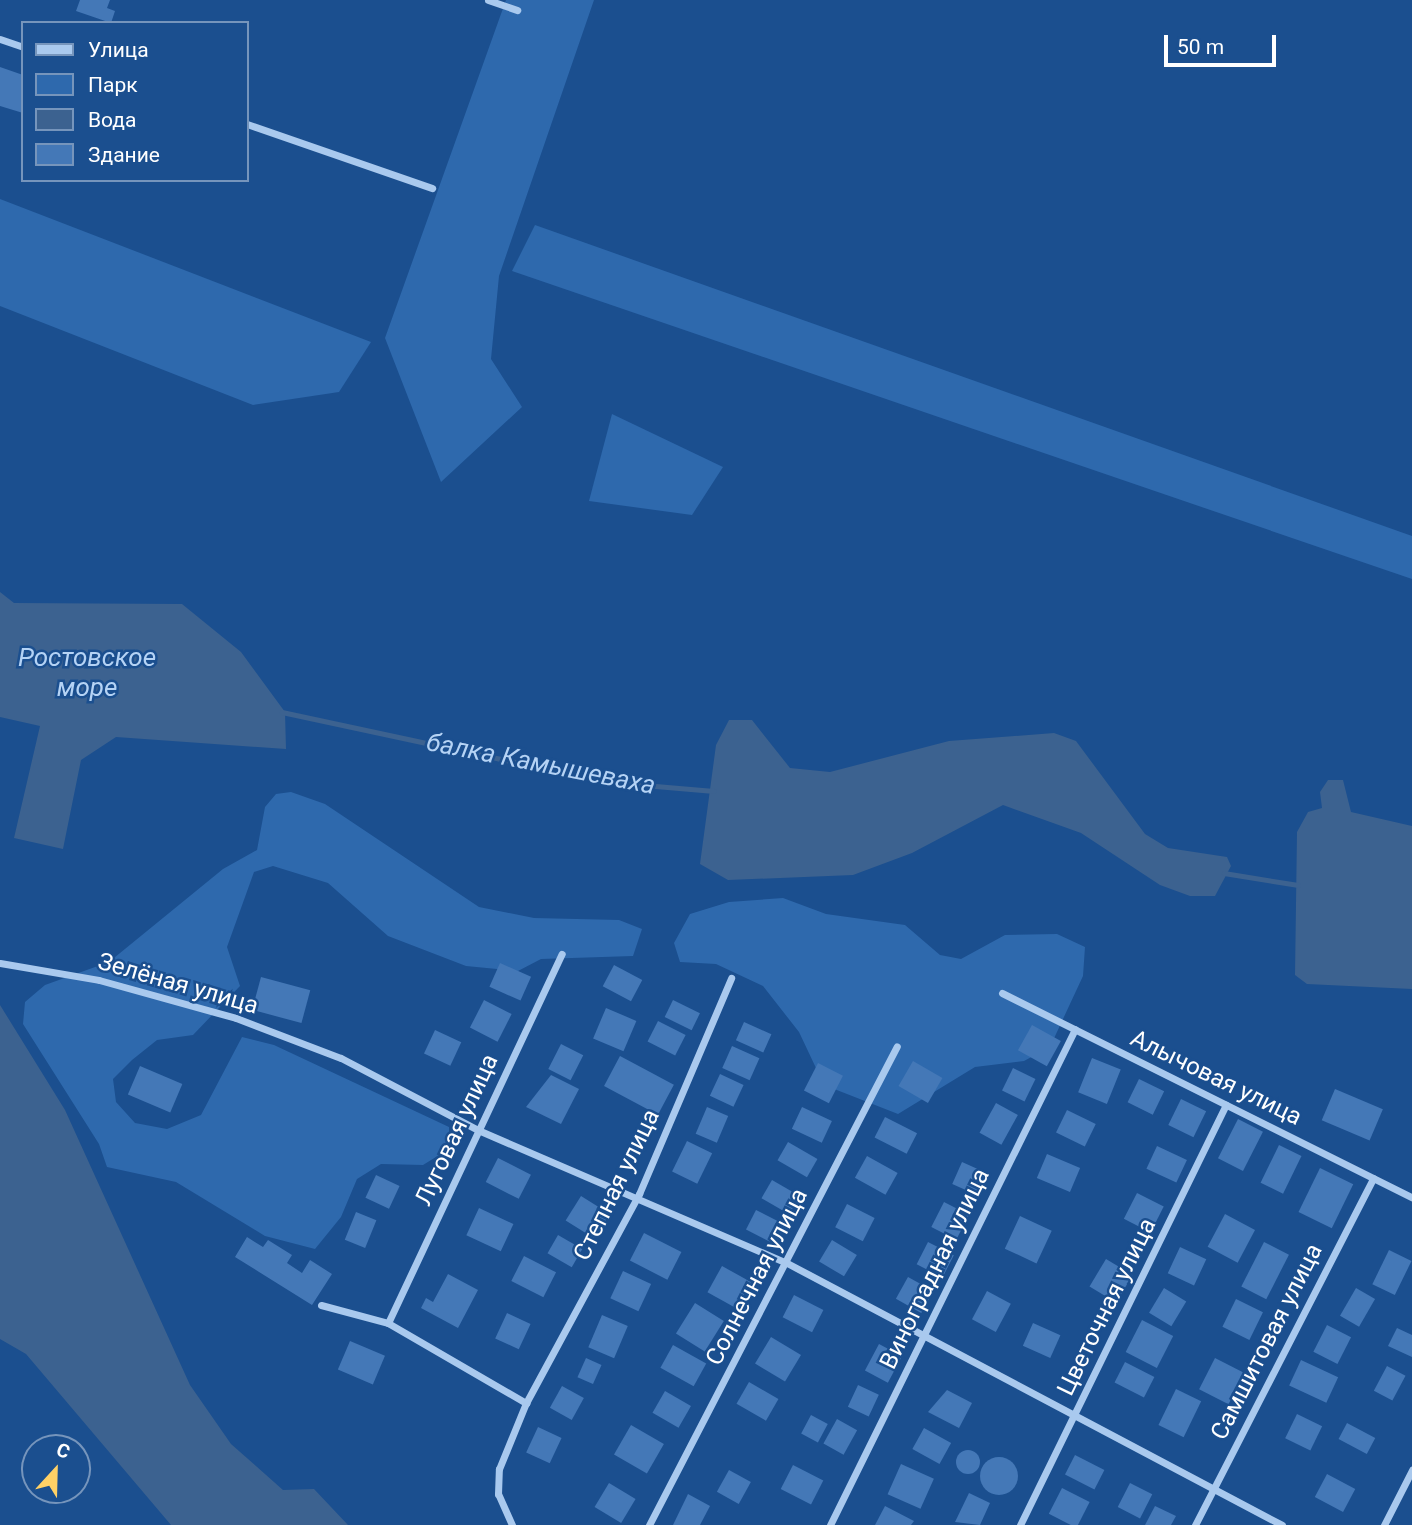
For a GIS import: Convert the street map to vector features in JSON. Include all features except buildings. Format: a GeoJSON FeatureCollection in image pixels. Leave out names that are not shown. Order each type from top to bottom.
{"type":"FeatureCollection","features":[{"type":"Feature","properties":{"kind":"street"},"geometry":{"type":"LineString","coordinates":[[488,0],[517,10]]}},
{"type":"Feature","properties":{"kind":"street"},"geometry":{"type":"LineString","coordinates":[[0,39],[21,46]]}},
{"type":"Feature","properties":{"kind":"street"},"geometry":{"type":"LineString","coordinates":[[248,124],[432,188]]}},
{"type":"Feature","properties":{"kind":"street","name":"Луговая улица"},"geometry":{"type":"LineString","coordinates":[[388,1323],[562,954]]}},
{"type":"Feature","properties":{"kind":"street","name":"Зелёная улица"},"geometry":{"type":"LineString","coordinates":[[0,964],[99,980],[236,1018],[341,1058],[478,1130],[639,1194],[787,1263],[923,1339],[1214,1487],[1282,1525]]}},
{"type":"Feature","properties":{"kind":"street","name":"Степная улица"},"geometry":{"type":"LineString","coordinates":[[512,1525],[498,1494],[499,1469],[526,1403],[639,1194],[731,978]]}},
{"type":"Feature","properties":{"kind":"street","name":"Алычовая улица"},"geometry":{"type":"LineString","coordinates":[[1002,993],[1412,1197]]}},
{"type":"Feature","properties":{"kind":"street","name":"Виноградная улица"},"geometry":{"type":"LineString","coordinates":[[830,1525],[1075,1030]]}},
{"type":"Feature","properties":{"kind":"street","name":"Солнечная улица"},"geometry":{"type":"LineString","coordinates":[[649,1525],[897,1046]]}},
{"type":"Feature","properties":{"kind":"street","name":"Цветочная улица"},"geometry":{"type":"LineString","coordinates":[[1020,1525],[1076,1416],[1226,1105]]}},
{"type":"Feature","properties":{"kind":"street","name":"Самшитовая улица"},"geometry":{"type":"LineString","coordinates":[[1195,1525],[1373,1178]]}},
{"type":"Feature","properties":{"kind":"street"},"geometry":{"type":"LineString","coordinates":[[321,1305],[388,1323],[526,1403]]}},
{"type":"Feature","properties":{"kind":"street"},"geometry":{"type":"LineString","coordinates":[[1384,1525],[1412,1470]]}},
{"type":"Feature","properties":{"kind":"green space"},"geometry":{"type":"Polygon","coordinates":[[[506,0],[594,0],[499,276],[491,359],[522,407],[441,482],[385,338],[506,0]]]}},
{"type":"Feature","properties":{"kind":"green space"},"geometry":{"type":"Polygon","coordinates":[[[0,199],[371,342],[339,392],[253,405],[0,306],[0,199]]]}},
{"type":"Feature","properties":{"kind":"green space"},"geometry":{"type":"Polygon","coordinates":[[[535,225],[1412,536],[1412,579],[512,271],[535,225]]]}},
{"type":"Feature","properties":{"kind":"green space"},"geometry":{"type":"Polygon","coordinates":[[[612,414],[723,467],[692,515],[589,501],[612,414]]]}},
{"type":"Feature","properties":{"kind":"green space"},"geometry":{"type":"Polygon","coordinates":[[[291,792],[325,804],[479,907],[534,918],[619,920],[642,929],[633,956],[541,959],[518,971],[466,966],[388,936],[328,883],[273,866],[254,872],[227,947],[240,986],[193,1035],[157,1040],[132,1060],[113,1079],[116,1102],[135,1123],[167,1129],[201,1115],[242,1037],[274,1045],[449,1127],[449,1149],[423,1165],[381,1164],[357,1179],[341,1217],[315,1249],[265,1236],[176,1182],[107,1167],[99,1144],[23,1024],[25,1002],[45,985],[109,962],[223,869],[257,850],[265,807],[276,794],[291,792]]]}},
{"type":"Feature","properties":{"kind":"green space"},"geometry":{"type":"Polygon","coordinates":[[[783,898],[826,914],[905,925],[940,955],[961,959],[1005,935],[1057,934],[1085,947],[1083,976],[1050,1047],[1024,1061],[975,1067],[898,1114],[824,1085],[799,1032],[763,986],[716,964],[680,962],[674,943],[690,914],[729,902],[783,898]]]}},
{"type":"Feature","properties":{"kind":"water","name":"Ростовское море"},"geometry":{"type":"Polygon","coordinates":[[[0,592],[14,603],[182,604],[241,652],[285,712],[286,749],[116,737],[81,760],[63,849],[14,838],[40,726],[0,717],[0,592]]]}},
{"type":"Feature","properties":{"kind":"water"},"geometry":{"type":"Polygon","coordinates":[[[729,720],[752,720],[790,768],[830,772],[949,741],[1054,733],[1076,741],[1145,834],[1168,848],[1227,857],[1231,866],[1215,896],[1190,896],[1160,885],[1081,833],[1003,805],[912,853],[853,875],[728,880],[700,864],[716,745],[729,720]]]}},
{"type":"Feature","properties":{"kind":"water"},"geometry":{"type":"Polygon","coordinates":[[[1328,780],[1343,780],[1351,812],[1412,826],[1412,989],[1307,984],[1295,975],[1297,832],[1308,812],[1322,808],[1320,792],[1328,780]]]}},
{"type":"Feature","properties":{"kind":"water"},"geometry":{"type":"Polygon","coordinates":[[[0,1005],[65,1110],[190,1385],[231,1444],[283,1490],[314,1489],[348,1525],[171,1525],[26,1354],[0,1339],[0,1005]]]}},
{"type":"Feature","properties":{"kind":"waterway","name":"балка Камышеваха"},"geometry":{"type":"LineString","coordinates":[[282,712],[609,782],[714,791]]}},
{"type":"Feature","properties":{"kind":"waterway","name":"балка Камышеваха"},"geometry":{"type":"LineString","coordinates":[[1224,873],[1298,885]]}}]}
